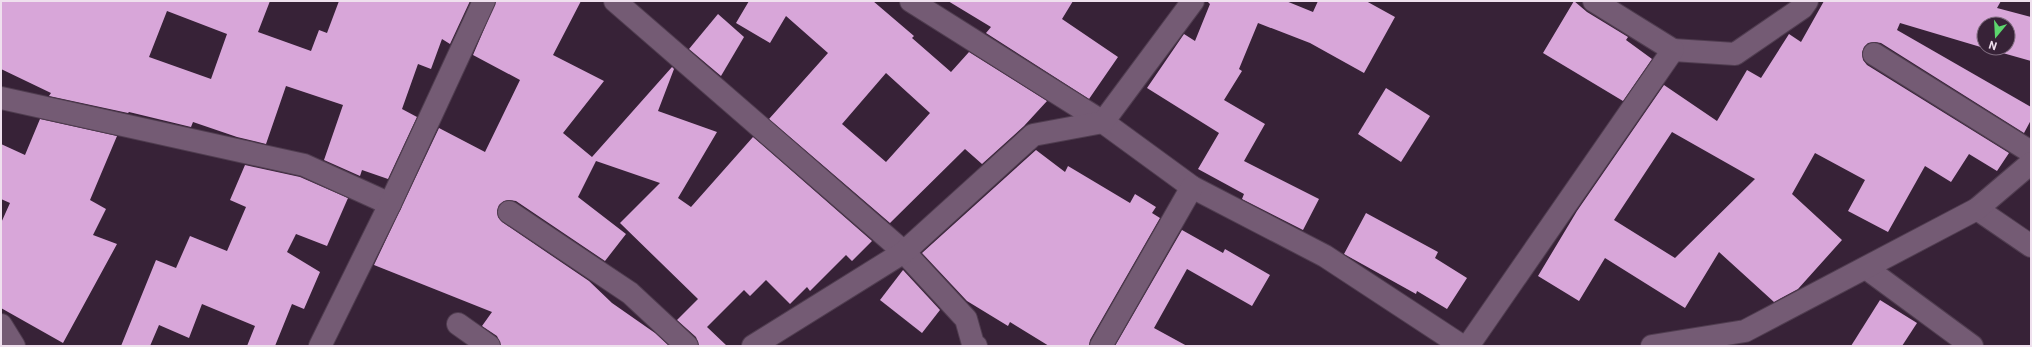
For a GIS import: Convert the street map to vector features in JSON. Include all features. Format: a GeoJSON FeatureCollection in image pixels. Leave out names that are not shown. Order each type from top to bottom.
{"type":"FeatureCollection","features":[{"type":"Feature","properties":{"kind":"street"},"geometry":{"type":"LineString","coordinates":[[320,346],[390,204],[484,1]]}},
{"type":"Feature","properties":{"kind":"street"},"geometry":{"type":"LineString","coordinates":[[615,1],[904,252],[966,319],[972,344],[976,346]]}},
{"type":"Feature","properties":{"kind":"street"},"geometry":{"type":"LineString","coordinates":[[911,1],[1103,122],[1192,187],[1325,256],[1462,346]]}},
{"type":"Feature","properties":{"kind":"street"},"geometry":{"type":"LineString","coordinates":[[753,346],[904,252],[1034,135],[1103,122],[1193,1]]}},
{"type":"Feature","properties":{"kind":"street"},"geometry":{"type":"LineString","coordinates":[[1594,1],[1674,50],[1736,54],[1802,8],[1807,1]]}},
{"type":"Feature","properties":{"kind":"street"},"geometry":{"type":"LineString","coordinates":[[1468,346],[1674,50]]}},
{"type":"Feature","properties":{"kind":"street"},"geometry":{"type":"LineString","coordinates":[[1874,54],[2031,152]]}},
{"type":"Feature","properties":{"kind":"street"},"geometry":{"type":"LineString","coordinates":[[1,98],[304,165],[390,204]]}},
{"type":"Feature","properties":{"kind":"street"},"geometry":{"type":"LineString","coordinates":[[1652,346],[1748,339],[1866,268],[1977,209],[2031,163]]}},
{"type":"Feature","properties":{"kind":"street"},"geometry":{"type":"LineString","coordinates":[[1101,346],[1192,187]]}},
{"type":"Feature","properties":{"kind":"street"},"geometry":{"type":"LineString","coordinates":[[1977,209],[2031,246]]}},
{"type":"Feature","properties":{"kind":"street"},"geometry":{"type":"LineString","coordinates":[[509,212],[630,293],[687,346]]}},
{"type":"Feature","properties":{"kind":"street"},"geometry":{"type":"LineString","coordinates":[[1866,268],[1972,346]]}},
{"type":"Feature","properties":{"kind":"street"},"geometry":{"type":"LineString","coordinates":[[458,324],[489,346]]}},
{"type":"Feature","properties":{"kind":"street"},"geometry":{"type":"LineString","coordinates":[[1,325],[14,346]]}},
{"type":"Feature","properties":{"kind":"building"},"geometry":{"type":"Polygon","coordinates":[[[1,1],[270,1],[258,32],[311,51],[319,30],[327,33],[339,1],[470,1],[450,44],[442,39],[431,69],[418,64],[402,109],[417,117],[388,179],[362,170],[360,176],[324,160],[343,105],[286,86],[266,144],[237,137],[193,122],[191,127],[129,112],[49,96],[51,93],[1,69],[1,1]],[[167,11],[149,57],[211,79],[227,34],[167,11]]]}},
{"type":"Feature","properties":{"kind":"building"},"geometry":{"type":"Polygon","coordinates":[[[496,1],[581,1],[553,55],[604,81],[563,133],[592,157],[672,67],[674,69],[658,111],[717,132],[678,198],[691,207],[753,137],[872,241],[852,261],[846,255],[810,291],[807,287],[790,304],[766,280],[750,296],[744,290],[707,327],[727,346],[699,346],[696,337],[677,320],[698,299],[620,223],[660,183],[596,161],[578,197],[626,234],[605,261],[516,201],[504,201],[499,205],[497,211],[498,217],[502,222],[589,281],[612,303],[655,333],[669,346],[501,346],[497,336],[482,326],[492,312],[374,265],[439,128],[485,152],[520,80],[473,55],[496,1]]]}},
{"type":"Feature","properties":{"kind":"building"},"geometry":{"type":"Polygon","coordinates":[[[749,1],[873,1],[914,36],[912,38],[951,72],[969,52],[1047,101],[1024,126],[982,164],[965,149],[890,223],[769,119],[828,53],[786,16],[770,43],[736,23],[749,1]],[[886,73],[842,124],[886,162],[930,113],[886,73]]]}},
{"type":"Feature","properties":{"kind":"building"},"geometry":{"type":"Polygon","coordinates":[[[948,1],[1073,1],[1062,19],[1118,57],[1089,99],[986,33],[991,27],[948,1]]]}},
{"type":"Feature","properties":{"kind":"building"},"geometry":{"type":"Polygon","coordinates":[[[1207,1],[1286,1],[1313,12],[1318,1],[1366,1],[1395,17],[1364,73],[1310,43],[1258,23],[1239,69],[1242,71],[1224,100],[1265,124],[1244,161],[1319,199],[1303,230],[1242,199],[1244,194],[1198,169],[1219,133],[1147,88],[1184,34],[1195,41],[1210,4],[1207,1]]]}},
{"type":"Feature","properties":{"kind":"building"},"geometry":{"type":"Polygon","coordinates":[[[1574,1],[1587,12],[1628,37],[1626,40],[1652,59],[1623,101],[1543,53],[1574,1]]]}},
{"type":"Feature","properties":{"kind":"building"},"geometry":{"type":"Polygon","coordinates":[[[1824,1],[2001,1],[1997,8],[2031,17],[2031,61],[2013,56],[2016,56],[2016,16],[1976,16],[1976,46],[1900,23],[1897,30],[2031,107],[2031,120],[2024,133],[1881,43],[1868,43],[1864,47],[1862,53],[1863,60],[1867,65],[2009,153],[1997,171],[1969,154],[1951,182],[1925,166],[1888,232],[1848,211],[1865,180],[1815,153],[1792,194],[1842,240],[1798,289],[1774,302],[1719,252],[1685,308],[1605,258],[1579,301],[1538,276],[1577,211],[1664,85],[1717,121],[1747,70],[1761,78],[1789,34],[1801,42],[1824,1]],[[1672,132],[1614,220],[1675,258],[1755,179],[1672,132]]]}},
{"type":"Feature","properties":{"kind":"building"},"geometry":{"type":"Polygon","coordinates":[[[718,14],[744,37],[721,76],[689,49],[718,14]]]}},
{"type":"Feature","properties":{"kind":"building"},"geometry":{"type":"Polygon","coordinates":[[[1386,88],[1430,116],[1401,162],[1358,134],[1386,88]]]}},
{"type":"Feature","properties":{"kind":"building"},"geometry":{"type":"Polygon","coordinates":[[[40,119],[117,136],[90,200],[106,209],[93,235],[117,244],[63,343],[1,308],[1,223],[10,203],[1,199],[1,144],[25,155],[40,119]]]}},
{"type":"Feature","properties":{"kind":"building"},"geometry":{"type":"Polygon","coordinates":[[[1036,150],[1065,172],[1068,166],[1130,203],[1135,194],[1156,207],[1152,213],[1160,218],[1090,340],[1089,346],[1049,346],[1010,322],[1008,326],[967,301],[922,253],[1036,150]]]}},
{"type":"Feature","properties":{"kind":"building"},"geometry":{"type":"Polygon","coordinates":[[[245,165],[300,177],[348,198],[327,246],[296,234],[287,252],[320,272],[304,309],[292,304],[275,346],[247,346],[255,326],[202,304],[189,338],[159,325],[150,346],[121,346],[156,260],[176,268],[190,236],[227,251],[246,207],[230,200],[245,165]]]}},
{"type":"Feature","properties":{"kind":"building"},"geometry":{"type":"Polygon","coordinates":[[[1366,213],[1438,252],[1435,258],[1467,278],[1447,309],[1417,291],[1416,294],[1344,254],[1366,213]]]}},
{"type":"Feature","properties":{"kind":"building"},"geometry":{"type":"Polygon","coordinates":[[[1182,230],[1223,253],[1225,249],[1270,275],[1252,306],[1187,269],[1154,328],[1187,346],[1115,346],[1182,230]]]}},
{"type":"Feature","properties":{"kind":"building"},"geometry":{"type":"Polygon","coordinates":[[[903,270],[940,310],[922,333],[880,300],[903,270]]]}},
{"type":"Feature","properties":{"kind":"building"},"geometry":{"type":"Polygon","coordinates":[[[1880,300],[1917,323],[1902,346],[1851,346],[1880,300]]]}}]}
